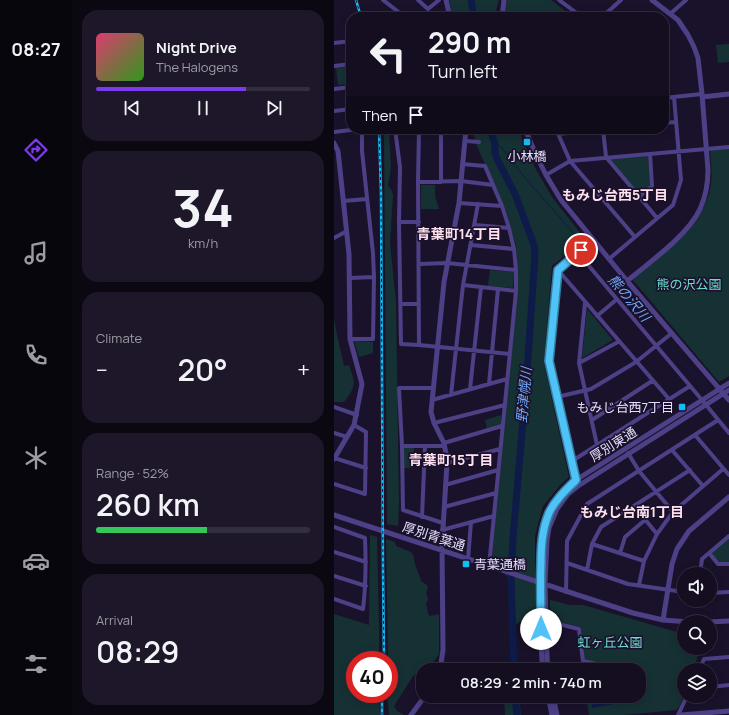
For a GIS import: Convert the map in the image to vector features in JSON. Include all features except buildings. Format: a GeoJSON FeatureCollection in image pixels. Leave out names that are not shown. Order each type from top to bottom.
{"type":"FeatureCollection","features":[{"type":"Feature","properties":{"kind":"street"},"geometry":{"type":"LineString","coordinates":[[383,0],[399,12]]}},
{"type":"Feature","properties":{"kind":"street"},"geometry":{"type":"LineString","coordinates":[[418,0],[428,9],[439,0]]}},
{"type":"Feature","properties":{"kind":"street"},"geometry":{"type":"LineString","coordinates":[[446,0],[449,12]]}},
{"type":"Feature","properties":{"kind":"street"},"geometry":{"type":"LineString","coordinates":[[503,12],[504,0]]}},
{"type":"Feature","properties":{"kind":"street"},"geometry":{"type":"LineString","coordinates":[[559,0],[575,12]]}},
{"type":"Feature","properties":{"kind":"street"},"geometry":{"type":"LineString","coordinates":[[608,12],[621,0]]}},
{"type":"Feature","properties":{"kind":"street"},"geometry":{"type":"LineString","coordinates":[[652,0],[667,12]]}},
{"type":"Feature","properties":{"kind":"street"},"geometry":{"type":"LineString","coordinates":[[628,281],[676,240],[690,225],[700,211],[708,181],[707,149],[698,58],[688,35],[678,20],[670,14],[686,0]]}},
{"type":"Feature","properties":{"kind":"street"},"geometry":{"type":"LineString","coordinates":[[334,43],[346,42]]}},
{"type":"Feature","properties":{"kind":"street"},"geometry":{"type":"LineString","coordinates":[[334,66],[346,65]]}},
{"type":"Feature","properties":{"kind":"street"},"geometry":{"type":"LineString","coordinates":[[334,89],[346,88]]}},
{"type":"Feature","properties":{"kind":"street"},"geometry":{"type":"LineString","coordinates":[[669,98],[729,94]]}},
{"type":"Feature","properties":{"kind":"street"},"geometry":{"type":"LineString","coordinates":[[610,259],[673,205],[681,180],[674,97]]}},
{"type":"Feature","properties":{"kind":"street"},"geometry":{"type":"LineString","coordinates":[[334,111],[346,110]]}},
{"type":"Feature","properties":{"kind":"street"},"geometry":{"type":"LineString","coordinates":[[669,123],[675,122]]}},
{"type":"Feature","properties":{"kind":"street"},"geometry":{"type":"LineString","coordinates":[[334,132],[346,131]]}},
{"type":"Feature","properties":{"kind":"street"},"geometry":{"type":"LineString","coordinates":[[350,338],[372,340],[374,277],[373,253],[361,134]]}},
{"type":"Feature","properties":{"kind":"street"},"geometry":{"type":"LineString","coordinates":[[396,134],[400,167],[399,222],[401,344],[510,354]]}},
{"type":"Feature","properties":{"kind":"street"},"geometry":{"type":"LineString","coordinates":[[419,134],[419,345]]}},
{"type":"Feature","properties":{"kind":"street"},"geometry":{"type":"LineString","coordinates":[[441,134],[441,182]]}},
{"type":"Feature","properties":{"kind":"street"},"geometry":{"type":"LineString","coordinates":[[441,663],[443,650],[442,530],[447,463],[444,444],[434,423],[431,412],[444,282],[459,203],[466,134]]}},
{"type":"Feature","properties":{"kind":"street"},"geometry":{"type":"LineString","coordinates":[[526,134],[546,175],[561,200],[670,334],[729,400]]}},
{"type":"Feature","properties":{"kind":"street"},"geometry":{"type":"LineString","coordinates":[[558,134],[570,161],[635,237]]}},
{"type":"Feature","properties":{"kind":"street"},"geometry":{"type":"LineString","coordinates":[[604,134],[606,158],[657,218]]}},
{"type":"Feature","properties":{"kind":"street"},"geometry":{"type":"LineString","coordinates":[[466,141],[479,142]]}},
{"type":"Feature","properties":{"kind":"street"},"geometry":{"type":"LineString","coordinates":[[334,144],[350,254],[350,338],[362,384],[354,425],[334,458],[366,468]]}},
{"type":"Feature","properties":{"kind":"street"},"geometry":{"type":"LineString","coordinates":[[546,175],[570,161],[729,147]]}},
{"type":"Feature","properties":{"kind":"street"},"geometry":{"type":"LineString","coordinates":[[639,197],[652,186],[650,154]]}},
{"type":"Feature","properties":{"kind":"street"},"geometry":{"type":"LineString","coordinates":[[462,164],[485,166],[510,228],[516,270],[516,291],[502,426],[490,567]]}},
{"type":"Feature","properties":{"kind":"street"},"geometry":{"type":"LineString","coordinates":[[418,182],[461,182],[493,185]]}},
{"type":"Feature","properties":{"kind":"street"},"geometry":{"type":"LineString","coordinates":[[343,201],[367,199]]}},
{"type":"Feature","properties":{"kind":"street"},"geometry":{"type":"LineString","coordinates":[[459,203],[502,206]]}},
{"type":"Feature","properties":{"kind":"street"},"geometry":{"type":"LineString","coordinates":[[451,395],[463,285],[478,204]]}},
{"type":"Feature","properties":{"kind":"street"},"geometry":{"type":"LineString","coordinates":[[399,222],[419,222]]}},
{"type":"Feature","properties":{"kind":"street"},"geometry":{"type":"LineString","coordinates":[[474,225],[510,228]]}},
{"type":"Feature","properties":{"kind":"street"},"geometry":{"type":"LineString","coordinates":[[334,231],[335,237],[347,231]]}},
{"type":"Feature","properties":{"kind":"street"},"geometry":{"type":"LineString","coordinates":[[577,483],[549,361],[558,270],[593,240]]}},
{"type":"Feature","properties":{"kind":"street"},"geometry":{"type":"LineString","coordinates":[[471,245],[514,249]]}},
{"type":"Feature","properties":{"kind":"street"},"geometry":{"type":"LineString","coordinates":[[579,252],[616,300],[690,386],[706,401],[718,420],[729,433]]}},
{"type":"Feature","properties":{"kind":"street"},"geometry":{"type":"LineString","coordinates":[[419,264],[467,265],[516,270]]}},
{"type":"Feature","properties":{"kind":"street"},"geometry":{"type":"LineString","coordinates":[[558,270],[618,342],[669,399]]}},
{"type":"Feature","properties":{"kind":"street"},"geometry":{"type":"LineString","coordinates":[[350,278],[374,277]]}},
{"type":"Feature","properties":{"kind":"street"},"geometry":{"type":"LineString","coordinates":[[463,285],[516,291]]}},
{"type":"Feature","properties":{"kind":"street"},"geometry":{"type":"LineString","coordinates":[[470,390],[480,287]]}},
{"type":"Feature","properties":{"kind":"street"},"geometry":{"type":"LineString","coordinates":[[489,384],[498,289]]}},
{"type":"Feature","properties":{"kind":"street"},"geometry":{"type":"LineString","coordinates":[[597,316],[616,300]]}},
{"type":"Feature","properties":{"kind":"street"},"geometry":{"type":"LineString","coordinates":[[585,302],[579,363],[597,445]]}},
{"type":"Feature","properties":{"kind":"street"},"geometry":{"type":"LineString","coordinates":[[401,304],[419,304]]}},
{"type":"Feature","properties":{"kind":"street"},"geometry":{"type":"LineString","coordinates":[[557,397],[592,389],[636,362],[670,334]]}},
{"type":"Feature","properties":{"kind":"street"},"geometry":{"type":"LineString","coordinates":[[579,363],[618,342]]}},
{"type":"Feature","properties":{"kind":"street"},"geometry":{"type":"LineString","coordinates":[[432,400],[507,379]]}},
{"type":"Feature","properties":{"kind":"street"},"geometry":{"type":"LineString","coordinates":[[592,420],[652,381]]}},
{"type":"Feature","properties":{"kind":"street","name":"厚別東通"},"geometry":{"type":"LineString","coordinates":[[722,391],[729,383]]}},
{"type":"Feature","properties":{"kind":"street"},"geometry":{"type":"LineString","coordinates":[[572,461],[690,386]]}},
{"type":"Feature","properties":{"kind":"street"},"geometry":{"type":"LineString","coordinates":[[433,388],[399,388],[403,510],[443,523]]}},
{"type":"Feature","properties":{"kind":"street","name":"厚別東通"},"geometry":{"type":"LineString","coordinates":[[542,663],[541,654],[543,584],[547,541],[549,528],[560,505],[577,483],[716,394],[729,390]]}},
{"type":"Feature","properties":{"kind":"street"},"geometry":{"type":"LineString","coordinates":[[434,423],[505,405]]}},
{"type":"Feature","properties":{"kind":"street"},"geometry":{"type":"LineString","coordinates":[[334,407],[357,415]]}},
{"type":"Feature","properties":{"kind":"street"},"geometry":{"type":"LineString","coordinates":[[566,592],[567,541],[587,504],[718,420]]}},
{"type":"Feature","properties":{"kind":"street"},"geometry":{"type":"LineString","coordinates":[[334,484],[365,494],[366,432],[354,425]]}},
{"type":"Feature","properties":{"kind":"street"},"geometry":{"type":"LineString","coordinates":[[402,446],[444,444],[502,426]]}},
{"type":"Feature","properties":{"kind":"street"},"geometry":{"type":"LineString","coordinates":[[334,433],[347,437]]}},
{"type":"Feature","properties":{"kind":"street"},"geometry":{"type":"LineString","coordinates":[[695,435],[729,475]]}},
{"type":"Feature","properties":{"kind":"street"},"geometry":{"type":"LineString","coordinates":[[422,517],[425,446]]}},
{"type":"Feature","properties":{"kind":"street"},"geometry":{"type":"LineString","coordinates":[[447,463],[500,449]]}},
{"type":"Feature","properties":{"kind":"street"},"geometry":{"type":"LineString","coordinates":[[672,450],[703,486]]}},
{"type":"Feature","properties":{"kind":"street"},"geometry":{"type":"LineString","coordinates":[[626,451],[639,471],[673,512]]}},
{"type":"Feature","properties":{"kind":"street"},"geometry":{"type":"LineString","coordinates":[[639,585],[644,561],[657,534],[673,512],[723,469]]}},
{"type":"Feature","properties":{"kind":"street"},"geometry":{"type":"LineString","coordinates":[[445,485],[498,470]]}},
{"type":"Feature","properties":{"kind":"street"},"geometry":{"type":"LineString","coordinates":[[587,570],[592,544],[601,527],[690,470]]}},
{"type":"Feature","properties":{"kind":"street"},"geometry":{"type":"LineString","coordinates":[[444,507],[496,493]]}},
{"type":"Feature","properties":{"kind":"street"},"geometry":{"type":"LineString","coordinates":[[663,620],[672,564],[678,548],[689,531],[729,497]]}},
{"type":"Feature","properties":{"kind":"street"},"geometry":{"type":"LineString","coordinates":[[634,506],[657,534]]}},
{"type":"Feature","properties":{"kind":"street","name":"厚別青葉通"},"geometry":{"type":"LineString","coordinates":[[334,515],[633,613],[663,620],[677,621]]}},
{"type":"Feature","properties":{"kind":"street"},"geometry":{"type":"LineString","coordinates":[[442,530],[494,516]]}},
{"type":"Feature","properties":{"kind":"street"},"geometry":{"type":"LineString","coordinates":[[620,553],[625,537],[645,520]]}},
{"type":"Feature","properties":{"kind":"street"},"geometry":{"type":"LineString","coordinates":[[468,559],[471,522]]}},
{"type":"Feature","properties":{"kind":"street"},"geometry":{"type":"LineString","coordinates":[[334,527],[366,538],[366,586],[364,609],[334,599]]}},
{"type":"Feature","properties":{"kind":"street"},"geometry":{"type":"LineString","coordinates":[[701,567],[702,560],[729,536]]}},
{"type":"Feature","properties":{"kind":"street"},"geometry":{"type":"LineString","coordinates":[[592,544],[644,561]]}},
{"type":"Feature","properties":{"kind":"street"},"geometry":{"type":"LineString","coordinates":[[334,552],[366,562]]}},
{"type":"Feature","properties":{"kind":"street"},"geometry":{"type":"LineString","coordinates":[[709,553],[718,564],[729,564]]}},
{"type":"Feature","properties":{"kind":"street"},"geometry":{"type":"LineString","coordinates":[[567,563],[628,584],[677,591]]}},
{"type":"Feature","properties":{"kind":"street"},"geometry":{"type":"LineString","coordinates":[[334,576],[366,586]]}},
{"type":"Feature","properties":{"kind":"street","name":"厚別東通"},"geometry":{"type":"LineString","coordinates":[[543,584],[547,663]]}},
{"type":"Feature","properties":{"kind":"street"},"geometry":{"type":"LineString","coordinates":[[717,593],[729,592]]}},
{"type":"Feature","properties":{"kind":"street"},"geometry":{"type":"LineString","coordinates":[[546,621],[579,629],[584,661],[593,663]]}},
{"type":"Feature","properties":{"kind":"street"},"geometry":{"type":"LineString","coordinates":[[717,622],[729,621]]}},
{"type":"Feature","properties":{"kind":"street"},"geometry":{"type":"LineString","coordinates":[[702,663],[704,659],[729,657]]}},
{"type":"Feature","properties":{"kind":"street"},"geometry":{"type":"LineString","coordinates":[[717,686],[729,685]]}},
{"type":"Feature","properties":{"kind":"street"},"geometry":{"type":"LineString","coordinates":[[411,715],[420,703]]}},
{"type":"Feature","properties":{"kind":"street"},"geometry":{"type":"LineString","coordinates":[[549,703],[552,715]]}},
{"type":"Feature","properties":{"kind":"street"},"geometry":{"type":"LineString","coordinates":[[554,703],[557,715]]}},
{"type":"Feature","properties":{"kind":"street"},"geometry":{"type":"LineString","coordinates":[[678,715],[684,703]]}},
{"type":"Feature","properties":{"kind":"street"},"geometry":{"type":"LineString","coordinates":[[681,715],[729,711]]}},
{"type":"Feature","properties":{"kind":"green space"},"geometry":{"type":"Polygon","coordinates":[[[449,0],[499,0],[496,12],[452,12],[449,0]]]}},
{"type":"Feature","properties":{"kind":"green space"},"geometry":{"type":"Polygon","coordinates":[[[507,0],[551,0],[567,12],[505,12],[507,0]]]}},
{"type":"Feature","properties":{"kind":"green space"},"geometry":{"type":"Polygon","coordinates":[[[729,44],[729,62],[718,63],[716,45],[729,44]]]}},
{"type":"Feature","properties":{"kind":"green space"},"geometry":{"type":"Polygon","coordinates":[[[346,67],[346,84],[338,85],[336,68],[346,67]]]}},
{"type":"Feature","properties":{"kind":"green space"},"geometry":{"type":"Polygon","coordinates":[[[384,134],[389,134],[391,168],[388,186],[393,195],[390,243],[396,302],[399,503],[398,526],[387,524],[384,134]]]}},
{"type":"Feature","properties":{"kind":"green space"},"geometry":{"type":"Polygon","coordinates":[[[474,134],[520,134],[534,166],[552,197],[585,239],[552,266],[544,363],[569,477],[561,484],[543,506],[535,536],[535,615],[514,625],[514,584],[492,561],[496,505],[518,284],[516,246],[507,214],[476,144],[474,134]]]}},
{"type":"Feature","properties":{"kind":"green space","name":"熊の沢公園"},"geometry":{"type":"Polygon","coordinates":[[[729,148],[729,376],[719,382],[632,279],[667,251],[689,229],[698,217],[705,204],[711,185],[712,170],[710,150],[729,148]]]}},
{"type":"Feature","properties":{"kind":"green space"},"geometry":{"type":"Polygon","coordinates":[[[648,156],[650,185],[639,195],[609,159],[648,156]]]}},
{"type":"Feature","properties":{"kind":"green space"},"geometry":{"type":"Polygon","coordinates":[[[421,185],[435,185],[435,196],[439,209],[421,209],[421,185]]]}},
{"type":"Feature","properties":{"kind":"green space"},"geometry":{"type":"Polygon","coordinates":[[[490,270],[514,272],[513,288],[488,286],[490,270]]]}},
{"type":"Feature","properties":{"kind":"green space"},"geometry":{"type":"Polygon","coordinates":[[[587,309],[613,340],[582,358],[587,309]]]}},
{"type":"Feature","properties":{"kind":"green space"},"geometry":{"type":"Polygon","coordinates":[[[334,318],[344,366],[349,365],[354,381],[353,388],[344,402],[334,402],[334,318]]]}},
{"type":"Feature","properties":{"kind":"green space"},"geometry":{"type":"Polygon","coordinates":[[[354,341],[373,342],[373,353],[359,357],[354,341]]]}},
{"type":"Feature","properties":{"kind":"green space"},"geometry":{"type":"Polygon","coordinates":[[[501,415],[501,425],[487,428],[485,420],[501,415]]]}},
{"type":"Feature","properties":{"kind":"green space"},"geometry":{"type":"Polygon","coordinates":[[[414,447],[413,468],[404,468],[404,448],[414,447]]]}},
{"type":"Feature","properties":{"kind":"green space"},"geometry":{"type":"Polygon","coordinates":[[[370,535],[377,537],[379,651],[346,651],[346,703],[379,703],[380,715],[334,715],[334,614],[369,625],[370,535]]]}},
{"type":"Feature","properties":{"kind":"green space"},"geometry":{"type":"Polygon","coordinates":[[[729,536],[729,564],[718,564],[709,553],[729,536]]]}},
{"type":"Feature","properties":{"kind":"green space"},"geometry":{"type":"Polygon","coordinates":[[[386,539],[395,542],[396,546],[411,552],[421,581],[428,586],[426,593],[428,599],[426,604],[428,614],[430,616],[439,614],[439,654],[432,663],[416,663],[416,674],[413,676],[398,700],[398,651],[388,651],[386,539]]]}},
{"type":"Feature","properties":{"kind":"green space","name":"虹ヶ丘公園"},"geometry":{"type":"Polygon","coordinates":[[[550,600],[570,605],[583,605],[677,632],[677,655],[698,655],[696,663],[677,663],[677,703],[680,703],[679,706],[676,710],[624,715],[589,715],[587,703],[646,703],[646,663],[583,663],[581,654],[584,653],[581,627],[550,620],[550,600]]]}},
{"type":"Feature","properties":{"kind":"green space"},"geometry":{"type":"Polygon","coordinates":[[[388,703],[396,703],[394,706],[397,711],[404,715],[389,715],[388,703]]]}},
{"type":"Feature","properties":{"kind":"green space"},"geometry":{"type":"Polygon","coordinates":[[[504,703],[520,703],[521,715],[505,715],[504,703]]]}},
{"type":"Feature","properties":{"kind":"water"},"geometry":{"type":"Polygon","coordinates":[[[592,703],[619,703],[592,708],[592,703]]]}},
{"type":"Feature","properties":{"kind":"waterway","name":"野津幌川"},"geometry":{"type":"LineString","coordinates":[[471,0],[473,12]]}},
{"type":"Feature","properties":{"kind":"waterway","name":"野津幌川"},"geometry":{"type":"LineString","coordinates":[[492,134],[497,159],[515,194],[534,245],[535,254],[511,574],[514,663]]}},
{"type":"Feature","properties":{"kind":"waterway","name":"熊の沢川"},"geometry":{"type":"LineString","coordinates":[[495,144],[501,147],[526,179],[584,245]]}},
{"type":"Feature","properties":{"kind":"waterway","name":"熊の沢川"},"geometry":{"type":"LineString","coordinates":[[586,248],[662,339]]}},
{"type":"Feature","properties":{"kind":"waterway","name":"熊の沢川"},"geometry":{"type":"LineString","coordinates":[[664,341],[699,380],[709,394]]}},
{"type":"Feature","properties":{"kind":"waterway","name":"熊の沢川"},"geometry":{"type":"LineString","coordinates":[[714,401],[729,419]]}},
{"type":"Feature","properties":{"kind":"waterway","name":"野津幌川"},"geometry":{"type":"LineString","coordinates":[[516,703],[517,715]]}},
{"type":"Feature","properties":{"kind":"railway"},"geometry":{"type":"LineString","coordinates":[[356,0],[360,12]]}},
{"type":"Feature","properties":{"kind":"railway"},"geometry":{"type":"LineString","coordinates":[[379,134],[381,193],[384,651]]}},
{"type":"Feature","properties":{"kind":"railway"},"geometry":{"type":"LineString","coordinates":[[382,703],[382,715]]}},
{"type":"Feature","properties":{"kind":"place","name":"小林橋"},"geometry":{"type":"Point","coordinates":[527,142]}},
{"type":"Feature","properties":{"kind":"place","name":"もみじ台西7丁目"},"geometry":{"type":"Point","coordinates":[682,407]}},
{"type":"Feature","properties":{"kind":"place","name":"青葉通橋"},"geometry":{"type":"Point","coordinates":[466,564]}},
{"type":"Feature","properties":{"kind":"district","name":"もみじ台西5丁目"},"geometry":{"type":"Point","coordinates":[615,195]}},
{"type":"Feature","properties":{"kind":"district","name":"青葉町14丁目"},"geometry":{"type":"Point","coordinates":[459,234]}},
{"type":"Feature","properties":{"kind":"district","name":"青葉町15丁目"},"geometry":{"type":"Point","coordinates":[451,460]}},
{"type":"Feature","properties":{"kind":"district","name":"もみじ台南1丁目"},"geometry":{"type":"Point","coordinates":[632,512]}},
{"type":"Feature","properties":{"kind":"route"},"geometry":{"type":"LineString","coordinates":[[541,629],[540,583],[542,538],[545,525],[556,501],[576,480],[549,361],[558,270],[581,250]]}}]}
